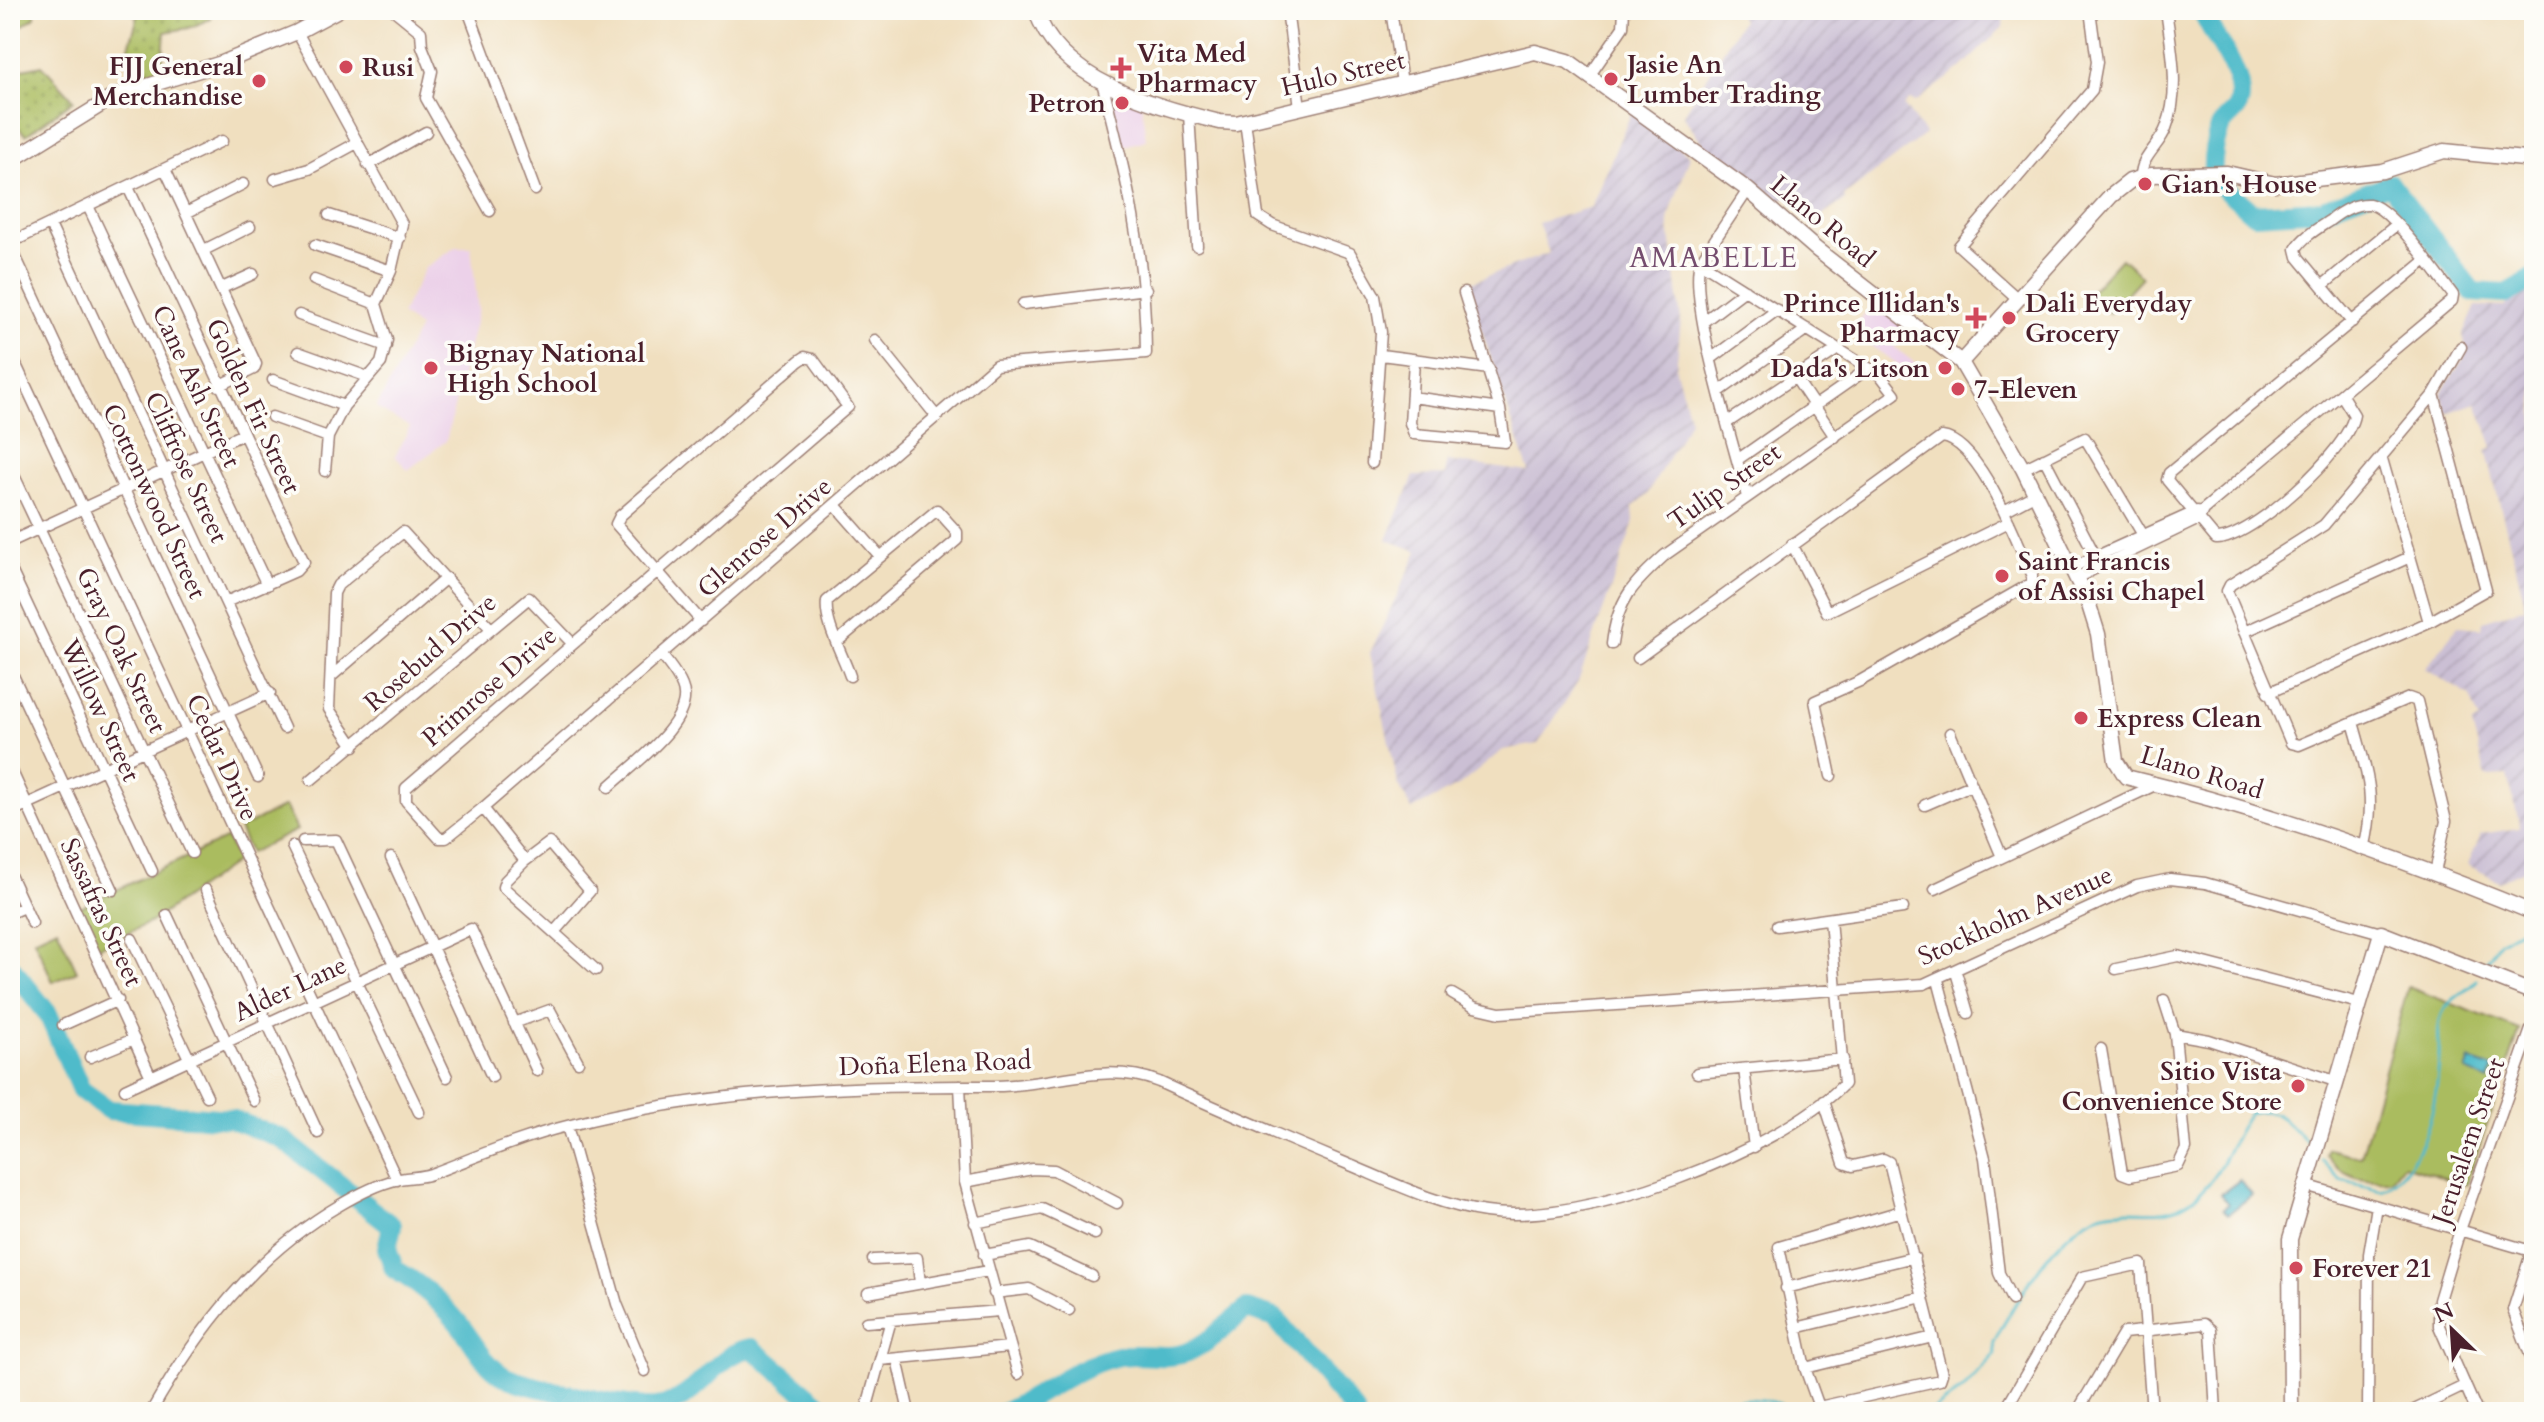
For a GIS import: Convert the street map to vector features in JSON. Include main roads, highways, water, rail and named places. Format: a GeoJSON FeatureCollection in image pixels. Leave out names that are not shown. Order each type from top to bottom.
{"type":"FeatureCollection","features":[{"type":"Feature","properties":{"kind":"main road"},"geometry":{"type":"LineString","coordinates":[[10,161],[115,96],[222,63],[297,32],[338,10]]}},
{"type":"Feature","properties":{"kind":"main road","name":"Hulo Street"},"geometry":{"type":"LineString","coordinates":[[1036,10],[1043,28],[1065,58],[1102,82],[1220,122],[1245,121],[1535,52],[1568,61],[1637,107]]}},
{"type":"Feature","properties":{"kind":"main road","name":"Llano Road"},"geometry":{"type":"LineString","coordinates":[[1637,107],[1748,190],[1816,249],[1961,362],[2023,469],[2076,572],[2098,634],[2119,770],[2126,777],[2364,849],[2435,873],[2534,913]]}},
{"type":"Feature","properties":{"kind":"main road"},"geometry":{"type":"LineString","coordinates":[[1961,362],[2111,196],[2141,176],[2238,175],[2275,184],[2383,171],[2444,151],[2534,160]]}},
{"type":"Feature","properties":{"kind":"main road","name":"Stockholm Avenue"},"geometry":{"type":"LineString","coordinates":[[2291,1412],[2288,1250],[2335,1081],[2381,933],[2534,993]]}},
{"type":"Feature","properties":{"kind":"water"},"geometry":{"type":"Polygon","coordinates":[[[2470,1060],[2493,1068],[2489,1081],[2466,1071],[2470,1060]]]}},
{"type":"Feature","properties":{"kind":"water"},"geometry":{"type":"Polygon","coordinates":[[[2240,1180],[2252,1195],[2228,1214],[2223,1209],[2229,1204],[2221,1194],[2240,1180]]]}},
{"type":"Feature","properties":{"kind":"waterway"},"geometry":{"type":"LineString","coordinates":[[2202,10],[2236,75],[2240,97],[2238,106],[2218,134],[2213,178],[2254,214],[2321,210],[2390,184],[2473,292],[2506,294],[2534,278]]}},
{"type":"Feature","properties":{"kind":"waterway"},"geometry":{"type":"LineString","coordinates":[[2486,962],[2499,942],[2527,925]]}},
{"type":"Feature","properties":{"kind":"waterway"},"geometry":{"type":"LineString","coordinates":[[10,966],[48,1014],[81,1090],[109,1110],[231,1119],[281,1138],[392,1226],[387,1248],[394,1269],[440,1303],[485,1359],[502,1375],[578,1396],[657,1407],[685,1396],[727,1358],[752,1348],[828,1412]]}},
{"type":"Feature","properties":{"kind":"waterway"},"geometry":{"type":"LineString","coordinates":[[2322,1161],[2341,1180],[2382,1190],[2409,1166],[2426,1133],[2431,1114],[2438,1076],[2440,1019],[2449,1004],[2477,980]]}},
{"type":"Feature","properties":{"kind":"waterway"},"geometry":{"type":"LineString","coordinates":[[1931,1412],[1963,1389],[1995,1354],[1994,1342],[2027,1285],[2057,1246],[2074,1230],[2091,1218],[2109,1212],[2168,1210],[2187,1203],[2216,1173],[2249,1113],[2275,1114],[2307,1142]]}},
{"type":"Feature","properties":{"kind":"waterway"},"geometry":{"type":"LineString","coordinates":[[1005,1412],[1072,1374],[1114,1357],[1166,1356],[1191,1351],[1247,1309],[1275,1318],[1355,1412]]}},
{"type":"Feature","properties":{"kind":"waterway"},"geometry":{"type":"LineString","coordinates":[[1698,1412],[1748,1399],[1772,1402],[1798,1412]]}},
{"type":"Feature","properties":{"kind":"place","name":"Rusi"},"geometry":{"type":"Point","coordinates":[346,67]}},
{"type":"Feature","properties":{"kind":"place","name":"Vita Med Pharmacy"},"geometry":{"type":"Point","coordinates":[1121,68]}},
{"type":"Feature","properties":{"kind":"place","name":"Jasie An Lumber Trading"},"geometry":{"type":"Point","coordinates":[1611,79]}},
{"type":"Feature","properties":{"kind":"place","name":"FJJ General Merchandise"},"geometry":{"type":"Point","coordinates":[259,81]}},
{"type":"Feature","properties":{"kind":"place","name":"Petron"},"geometry":{"type":"Point","coordinates":[1122,103]}},
{"type":"Feature","properties":{"kind":"place","name":"Gian's House"},"geometry":{"type":"Point","coordinates":[2145,184]}},
{"type":"Feature","properties":{"kind":"place","name":"Prince Illidan's Pharmacy"},"geometry":{"type":"Point","coordinates":[1976,318]}},
{"type":"Feature","properties":{"kind":"place","name":"Dali Everyday Grocery"},"geometry":{"type":"Point","coordinates":[2009,318]}},
{"type":"Feature","properties":{"kind":"place","name":"Bignay National High School"},"geometry":{"type":"Point","coordinates":[431,368]}},
{"type":"Feature","properties":{"kind":"place","name":"Dada's Litson"},"geometry":{"type":"Point","coordinates":[1945,368]}},
{"type":"Feature","properties":{"kind":"place","name":"7-Eleven"},"geometry":{"type":"Point","coordinates":[1958,389]}},
{"type":"Feature","properties":{"kind":"place","name":"Saint Francis of Assisi Chapel"},"geometry":{"type":"Point","coordinates":[2002,576]}},
{"type":"Feature","properties":{"kind":"place","name":"Express Clean"},"geometry":{"type":"Point","coordinates":[2081,718]}},
{"type":"Feature","properties":{"kind":"place","name":"Sitio Vista Convenience Store"},"geometry":{"type":"Point","coordinates":[2298,1086]}},
{"type":"Feature","properties":{"kind":"place","name":"Forever 21"},"geometry":{"type":"Point","coordinates":[2296,1268]}},
{"type":"Feature","properties":{"kind":"district","name":"AMABELLE"},"geometry":{"type":"Point","coordinates":[1714,257]}}]}
